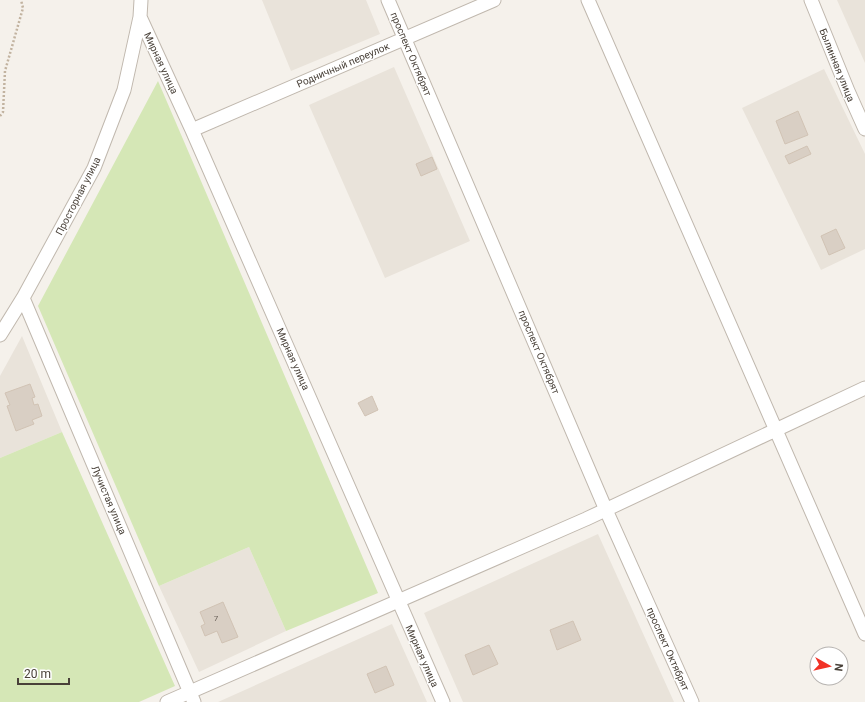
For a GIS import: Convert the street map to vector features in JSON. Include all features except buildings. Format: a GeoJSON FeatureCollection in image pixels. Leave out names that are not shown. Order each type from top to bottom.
{"type":"FeatureCollection","features":[{"type":"Feature","properties":{"kind":"street","name":"Просторная улица"},"geometry":{"type":"LineString","coordinates":[[0,335],[23,298],[94,168],[124,90],[140,17],[141,0]]}},
{"type":"Feature","properties":{"kind":"street","name":"проспект Октябрят"},"geometry":{"type":"LineString","coordinates":[[388,0],[606,510],[692,702]]}},
{"type":"Feature","properties":{"kind":"street","name":"Родничный переулок"},"geometry":{"type":"LineString","coordinates":[[192,130],[494,0]]}},
{"type":"Feature","properties":{"kind":"street"},"geometry":{"type":"LineString","coordinates":[[588,0],[865,634]]}},
{"type":"Feature","properties":{"kind":"street","name":"Былинная улица"},"geometry":{"type":"LineString","coordinates":[[811,0],[865,129]]}},
{"type":"Feature","properties":{"kind":"street","name":"Мирная улица"},"geometry":{"type":"LineString","coordinates":[[140,17],[192,130],[443,702]]}},
{"type":"Feature","properties":{"kind":"street","name":"Лучистая улица"},"geometry":{"type":"LineString","coordinates":[[23,298],[192,697]]}},
{"type":"Feature","properties":{"kind":"street"},"geometry":{"type":"LineString","coordinates":[[167,702],[192,697],[399,602],[606,510],[865,388]]}},
{"type":"Feature","properties":{"kind":"path"},"geometry":{"type":"LineString","coordinates":[[0,116],[3,112],[5,71],[23,8],[21,0]]}},
{"type":"Feature","properties":{"kind":"shaded area"},"geometry":{"type":"Polygon","coordinates":[[[262,0],[366,0],[380,34],[291,71],[262,0]]]}},
{"type":"Feature","properties":{"kind":"shaded area"},"geometry":{"type":"Polygon","coordinates":[[[837,0],[865,0],[865,63],[837,0]]]}},
{"type":"Feature","properties":{"kind":"shaded area"},"geometry":{"type":"Polygon","coordinates":[[[394,67],[470,241],[385,278],[309,105],[394,67]]]}},
{"type":"Feature","properties":{"kind":"shaded area"},"geometry":{"type":"Polygon","coordinates":[[[824,69],[865,154],[865,249],[821,270],[742,108],[824,69]]]}},
{"type":"Feature","properties":{"kind":"shaded area"},"geometry":{"type":"Polygon","coordinates":[[[22,336],[62,432],[0,458],[0,376],[22,336]]]}},
{"type":"Feature","properties":{"kind":"shaded area"},"geometry":{"type":"Polygon","coordinates":[[[598,534],[674,702],[463,702],[424,613],[598,534]]]}},
{"type":"Feature","properties":{"kind":"shaded area"},"geometry":{"type":"Polygon","coordinates":[[[249,547],[286,631],[199,672],[159,586],[249,547]]]}},
{"type":"Feature","properties":{"kind":"shaded area"},"geometry":{"type":"Polygon","coordinates":[[[392,624],[427,702],[218,702],[392,624]]]}},
{"type":"Feature","properties":{"kind":"green space"},"geometry":{"type":"Polygon","coordinates":[[[158,81],[378,593],[286,631],[249,547],[159,586],[38,306],[158,81]]]}},
{"type":"Feature","properties":{"kind":"green space"},"geometry":{"type":"Polygon","coordinates":[[[62,432],[175,686],[139,702],[0,702],[0,458],[62,432]]]}}]}
